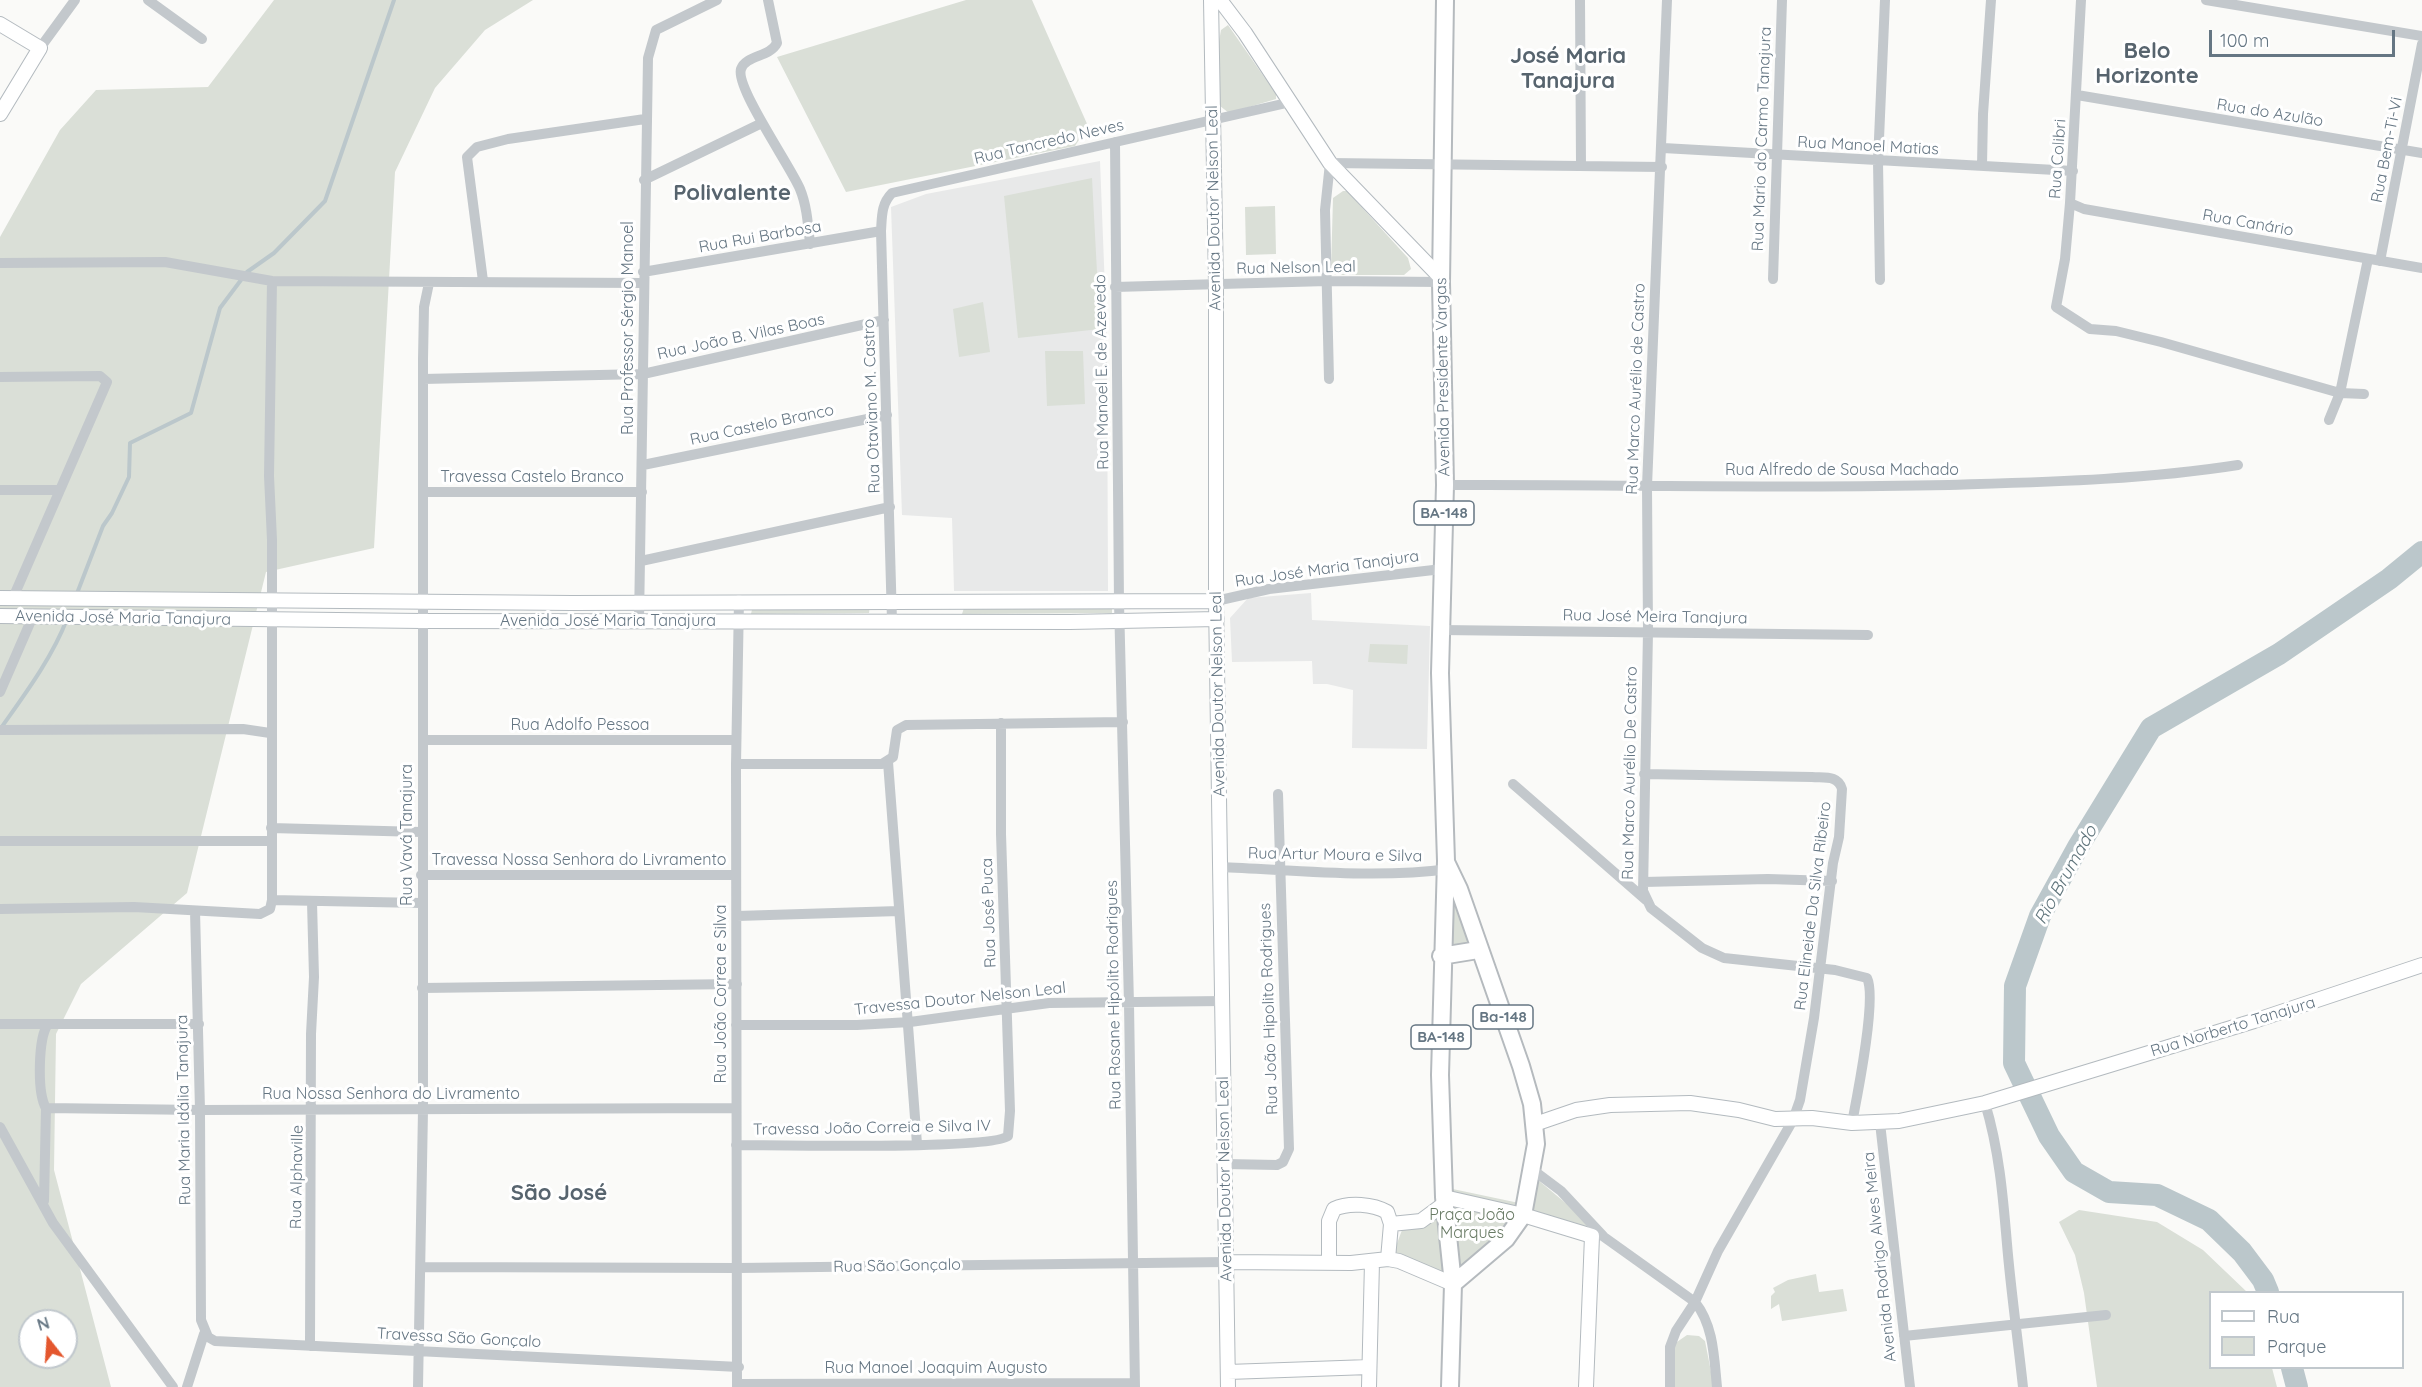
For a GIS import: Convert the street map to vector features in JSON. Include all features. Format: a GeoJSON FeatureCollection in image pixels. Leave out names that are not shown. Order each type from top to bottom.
{"type":"FeatureCollection","features":[{"type":"Feature","properties":{"kind":"main road","name":"Avenida Presidente Vargas"},"geometry":{"type":"LineString","coordinates":[[1445,0],[1441,280],[1445,485],[1440,740],[1447,866]]}},
{"type":"Feature","properties":{"kind":"main road","name":"Ba-148"},"geometry":{"type":"LineString","coordinates":[[1447,866],[1521,1066],[1534,1124],[1533,1170],[1523,1215],[1506,1239],[1453,1284]]}},
{"type":"Feature","properties":{"kind":"main road","name":"BA-148"},"geometry":{"type":"LineString","coordinates":[[1447,866],[1441,956],[1440,1076],[1444,1201],[1453,1284]]}},
{"type":"Feature","properties":{"kind":"main road"},"geometry":{"type":"LineString","coordinates":[[1441,956],[1478,950]]}},
{"type":"Feature","properties":{"kind":"main road"},"geometry":{"type":"LineString","coordinates":[[1450,1387],[1453,1284]]}},
{"type":"Feature","properties":{"kind":"street"},"geometry":{"type":"LineString","coordinates":[[0,114],[40,48],[75,0]]}},
{"type":"Feature","properties":{"kind":"street"},"geometry":{"type":"LineString","coordinates":[[148,0],[202,39]]}},
{"type":"Feature","properties":{"kind":"street","name":"Rua Professor Sérgio Manoel"},"geometry":{"type":"LineString","coordinates":[[639,621],[643,465],[644,180],[648,58],[652,35],[662,26],[717,0]]}},
{"type":"Feature","properties":{"kind":"street"},"geometry":{"type":"LineString","coordinates":[[768,0],[777,43],[774,50],[746,63],[740,72],[762,123],[800,191],[810,244]]}},
{"type":"Feature","properties":{"kind":"street","name":"Avenida Doutor Nelson Leal"},"geometry":{"type":"LineString","coordinates":[[1211,0],[1216,284],[1216,601],[1228,1387]]}},
{"type":"Feature","properties":{"kind":"street"},"geometry":{"type":"LineString","coordinates":[[1220,0],[1330,163],[1441,280]]}},
{"type":"Feature","properties":{"kind":"street"},"geometry":{"type":"LineString","coordinates":[[1580,0],[1581,165]]}},
{"type":"Feature","properties":{"kind":"street","name":"Rua Marco Aurélio de Castro"},"geometry":{"type":"LineString","coordinates":[[1648,632],[1647,486],[1657,167],[1663,148],[1667,0]]}},
{"type":"Feature","properties":{"kind":"street","name":"Rua Mario do Carmo Tanajura"},"geometry":{"type":"LineString","coordinates":[[1773,279],[1775,157],[1782,0]]}},
{"type":"Feature","properties":{"kind":"street"},"geometry":{"type":"LineString","coordinates":[[1880,280],[1878,162],[1885,0]]}},
{"type":"Feature","properties":{"kind":"street"},"geometry":{"type":"LineString","coordinates":[[1982,166],[1983,114],[1991,0]]}},
{"type":"Feature","properties":{"kind":"street","name":"Rua Colibri"},"geometry":{"type":"LineString","coordinates":[[2081,0],[2073,171],[2065,259],[2056,307],[2090,329],[2116,331],[2161,342],[2340,393]]}},
{"type":"Feature","properties":{"kind":"street"},"geometry":{"type":"LineString","coordinates":[[2206,0],[2422,36]]}},
{"type":"Feature","properties":{"kind":"street"},"geometry":{"type":"LineString","coordinates":[[0,24],[40,48]]}},
{"type":"Feature","properties":{"kind":"street","name":"Rua Bem-Ti-Vi"},"geometry":{"type":"LineString","coordinates":[[2330,420],[2340,393],[2403,150],[2422,44]]}},
{"type":"Feature","properties":{"kind":"street","name":"Rua do Azulão"},"geometry":{"type":"LineString","coordinates":[[2077,95],[2422,153]]}},
{"type":"Feature","properties":{"kind":"street","name":"Rua Tancredo Neves"},"geometry":{"type":"LineString","coordinates":[[892,193],[1212,122],[1291,102]]}},
{"type":"Feature","properties":{"kind":"street"},"geometry":{"type":"LineString","coordinates":[[483,280],[467,157],[477,147],[508,139],[645,119]]}},
{"type":"Feature","properties":{"kind":"street"},"geometry":{"type":"LineString","coordinates":[[644,180],[762,123]]}},
{"type":"Feature","properties":{"kind":"street","name":"Rua Manoel E. de Azevedo"},"geometry":{"type":"LineString","coordinates":[[1115,142],[1119,602]]}},
{"type":"Feature","properties":{"kind":"street","name":"Rua Manoel Matias"},"geometry":{"type":"LineString","coordinates":[[1663,148],[1775,157],[2073,171]]}},
{"type":"Feature","properties":{"kind":"street"},"geometry":{"type":"LineString","coordinates":[[1330,163],[1657,167]]}},
{"type":"Feature","properties":{"kind":"street"},"geometry":{"type":"LineString","coordinates":[[1329,379],[1325,210],[1330,163]]}},
{"type":"Feature","properties":{"kind":"street","name":"Rua Otaviano M. Castro"},"geometry":{"type":"LineString","coordinates":[[892,193],[884,204],[881,231],[892,621]]}},
{"type":"Feature","properties":{"kind":"street","name":"Rua Canário"},"geometry":{"type":"LineString","coordinates":[[2070,203],[2084,210],[2422,268]]}},
{"type":"Feature","properties":{"kind":"street","name":"Rua Rui Barbosa"},"geometry":{"type":"LineString","coordinates":[[0,263],[165,262],[272,281],[429,283],[643,277],[881,231]]}},
{"type":"Feature","properties":{"kind":"street","name":"Rua Nelson Leal"},"geometry":{"type":"LineString","coordinates":[[1115,287],[1441,280]]}},
{"type":"Feature","properties":{"kind":"street"},"geometry":{"type":"LineString","coordinates":[[0,909],[79,906],[260,914],[266,912],[272,900],[269,476],[272,281]]}},
{"type":"Feature","properties":{"kind":"street","name":"Rua Vavá Tanajura"},"geometry":{"type":"LineString","coordinates":[[418,1387],[422,1267],[423,1110],[421,832],[423,379],[424,307],[429,283]]}},
{"type":"Feature","properties":{"kind":"street","name":"Rua João B. Vilas Boas"},"geometry":{"type":"LineString","coordinates":[[423,379],[643,374],[884,320]]}},
{"type":"Feature","properties":{"kind":"street"},"geometry":{"type":"LineString","coordinates":[[0,377],[100,376],[107,382],[60,490],[7,598]]}},
{"type":"Feature","properties":{"kind":"street"},"geometry":{"type":"LineString","coordinates":[[2340,393],[2364,394]]}},
{"type":"Feature","properties":{"kind":"street","name":"Rua Castelo Branco"},"geometry":{"type":"LineString","coordinates":[[643,465],[887,415]]}},
{"type":"Feature","properties":{"kind":"street","name":"Rua Alfredo de Sousa Machado"},"geometry":{"type":"LineString","coordinates":[[1445,485],[1858,487],[2040,483],[2194,472],[2238,465]]}},
{"type":"Feature","properties":{"kind":"street"},"geometry":{"type":"LineString","coordinates":[[0,490],[60,490]]}},
{"type":"Feature","properties":{"kind":"street","name":"Travessa Castelo Branco"},"geometry":{"type":"LineString","coordinates":[[423,492],[642,492]]}},
{"type":"Feature","properties":{"kind":"street"},"geometry":{"type":"LineString","coordinates":[[641,561],[890,507]]}},
{"type":"Feature","properties":{"kind":"street","name":"Rua José Maria Tanajura"},"geometry":{"type":"LineString","coordinates":[[1216,601],[1261,590],[1442,569]]}},
{"type":"Feature","properties":{"kind":"street","name":"Avenida José Maria Tanajura"},"geometry":{"type":"LineString","coordinates":[[7,598],[422,602],[1216,601]]}},
{"type":"Feature","properties":{"kind":"street"},"geometry":{"type":"LineString","coordinates":[[238,600],[238,619]]}},
{"type":"Feature","properties":{"kind":"street","name":"Rua João Correa e Silva"},"geometry":{"type":"LineString","coordinates":[[737,1385],[739,1367],[736,1145],[736,740],[739,600]]}},
{"type":"Feature","properties":{"kind":"street"},"geometry":{"type":"LineString","coordinates":[[505,602],[505,621]]}},
{"type":"Feature","properties":{"kind":"street","name":"Rua Rosane Hipólito Rodrigues"},"geometry":{"type":"LineString","coordinates":[[1119,602],[1130,1004],[1135,1385]]}},
{"type":"Feature","properties":{"kind":"street","name":"Avenida José Maria Tanajura"},"geometry":{"type":"LineString","coordinates":[[0,616],[422,621],[1217,619]]}},
{"type":"Feature","properties":{"kind":"street"},"geometry":{"type":"LineString","coordinates":[[0,692],[33,616]]}},
{"type":"Feature","properties":{"kind":"street","name":"Rua José Meira Tanajura"},"geometry":{"type":"LineString","coordinates":[[1442,630],[1868,635]]}},
{"type":"Feature","properties":{"kind":"street","name":"Rua Marco Aurélio De Castro"},"geometry":{"type":"LineString","coordinates":[[1648,632],[1644,774],[1646,901],[1651,908],[1702,948],[1724,958],[1863,975],[1869,982],[1865,1051],[1852,1123]]}},
{"type":"Feature","properties":{"kind":"street"},"geometry":{"type":"LineString","coordinates":[[736,764],[873,765],[888,762],[893,757],[895,735],[900,727],[1123,722]]}},
{"type":"Feature","properties":{"kind":"street","name":"Rua José Puca"},"geometry":{"type":"LineString","coordinates":[[1001,723],[1001,834],[1010,1111],[1008,1136]]}},
{"type":"Feature","properties":{"kind":"street"},"geometry":{"type":"LineString","coordinates":[[0,730],[243,729],[270,733]]}},
{"type":"Feature","properties":{"kind":"street","name":"Rua Adolfo Pessoa"},"geometry":{"type":"LineString","coordinates":[[423,740],[736,740]]}},
{"type":"Feature","properties":{"kind":"street"},"geometry":{"type":"LineString","coordinates":[[888,762],[918,1144]]}},
{"type":"Feature","properties":{"kind":"street","name":"Rua Elineide Da Silva Ribeiro"},"geometry":{"type":"LineString","coordinates":[[1644,774],[1835,778],[1840,782],[1842,789],[1832,881],[1800,1100],[1793,1120],[1718,1251],[1695,1302],[1684,1314],[1670,1347],[1670,1387]]}},
{"type":"Feature","properties":{"kind":"street"},"geometry":{"type":"LineString","coordinates":[[1513,784],[1646,901]]}},
{"type":"Feature","properties":{"kind":"street","name":"Rua João Hipolito Rodrigues"},"geometry":{"type":"LineString","coordinates":[[1226,1164],[1277,1165],[1283,1162],[1288,1149],[1278,794]]}},
{"type":"Feature","properties":{"kind":"street"},"geometry":{"type":"LineString","coordinates":[[271,828],[421,832]]}},
{"type":"Feature","properties":{"kind":"street"},"geometry":{"type":"LineString","coordinates":[[0,841],[271,841]]}},
{"type":"Feature","properties":{"kind":"street","name":"Rua Artur Moura e Silva"},"geometry":{"type":"LineString","coordinates":[[1220,867],[1424,872],[1447,866]]}},
{"type":"Feature","properties":{"kind":"street","name":"Travessa Nossa Senhora do Livramento"},"geometry":{"type":"LineString","coordinates":[[421,875],[736,875]]}},
{"type":"Feature","properties":{"kind":"street"},"geometry":{"type":"LineString","coordinates":[[1644,882],[1721,882],[1768,879],[1832,881]]}},
{"type":"Feature","properties":{"kind":"street"},"geometry":{"type":"LineString","coordinates":[[272,900],[421,903]]}},
{"type":"Feature","properties":{"kind":"street","name":"Rua Alphaville"},"geometry":{"type":"LineString","coordinates":[[310,1346],[312,902]]}},
{"type":"Feature","properties":{"kind":"street","name":"Rua Maria Idália Tanajura"},"geometry":{"type":"LineString","coordinates":[[195,911],[199,1024],[201,1309],[204,1334]]}},
{"type":"Feature","properties":{"kind":"street"},"geometry":{"type":"LineString","coordinates":[[737,916],[899,911]]}},
{"type":"Feature","properties":{"kind":"street","name":"Rua Norberto Tanajura"},"geometry":{"type":"LineString","coordinates":[[1534,1124],[1576,1110],[1610,1105],[1690,1103],[1739,1110],[1775,1119],[1812,1118],[1852,1123],[1880,1123],[1985,1103],[2254,1021],[2422,965]]}},
{"type":"Feature","properties":{"kind":"street"},"geometry":{"type":"LineString","coordinates":[[422,988],[737,984]]}},
{"type":"Feature","properties":{"kind":"street","name":"Travessa Doutor Nelson Leal"},"geometry":{"type":"LineString","coordinates":[[736,1025],[857,1025],[910,1022],[1007,1008],[1084,1002],[1130,1004],[1223,1001]]}},
{"type":"Feature","properties":{"kind":"street"},"geometry":{"type":"LineString","coordinates":[[0,1024],[199,1024]]}},
{"type":"Feature","properties":{"kind":"street"},"geometry":{"type":"LineString","coordinates":[[47,1210],[43,1190],[46,1108],[42,1098],[41,1077],[42,1034],[48,1024]]}},
{"type":"Feature","properties":{"kind":"street"},"geometry":{"type":"LineString","coordinates":[[1985,1103],[1994,1132],[2004,1189],[2023,1387]]}},
{"type":"Feature","properties":{"kind":"street","name":"Rua Nossa Senhora do Livramento"},"geometry":{"type":"LineString","coordinates":[[46,1108],[423,1110],[736,1108]]}},
{"type":"Feature","properties":{"kind":"street","name":"Avenida Rodrigo Alves Meira"},"geometry":{"type":"LineString","coordinates":[[1880,1123],[1910,1387]]}},
{"type":"Feature","properties":{"kind":"street"},"geometry":{"type":"LineString","coordinates":[[0,1127],[53,1223],[173,1387]]}},
{"type":"Feature","properties":{"kind":"street","name":"Travessa João Correia e Silva IV"},"geometry":{"type":"LineString","coordinates":[[736,1145],[987,1143],[1008,1136]]}},
{"type":"Feature","properties":{"kind":"street"},"geometry":{"type":"LineString","coordinates":[[1533,1170],[1566,1196],[1598,1237],[1586,1387]]}},
{"type":"Feature","properties":{"kind":"street"},"geometry":{"type":"LineString","coordinates":[[1391,1224],[1420,1221],[1444,1201],[1523,1215],[1598,1237],[1695,1302],[1704,1316],[1712,1342],[1717,1387]]}},
{"type":"Feature","properties":{"kind":"street"},"geometry":{"type":"LineString","coordinates":[[1329,1262],[1329,1221],[1331,1212],[1337,1207],[1368,1206],[1387,1212],[1391,1224],[1388,1259]]}},
{"type":"Feature","properties":{"kind":"street"},"geometry":{"type":"LineString","coordinates":[[1369,1387],[1372,1262],[1388,1259],[1399,1260],[1453,1284]]}},
{"type":"Feature","properties":{"kind":"street","name":"Rua São Gonçalo"},"geometry":{"type":"LineString","coordinates":[[422,1267],[738,1268],[1372,1262]]}},
{"type":"Feature","properties":{"kind":"street"},"geometry":{"type":"LineString","coordinates":[[1904,1336],[2106,1315]]}},
{"type":"Feature","properties":{"kind":"street"},"geometry":{"type":"LineString","coordinates":[[187,1387],[204,1334]]}},
{"type":"Feature","properties":{"kind":"street","name":"Travessa São Gonçalo"},"geometry":{"type":"LineString","coordinates":[[204,1334],[215,1341],[739,1367]]}},
{"type":"Feature","properties":{"kind":"street"},"geometry":{"type":"LineString","coordinates":[[1228,1372],[1369,1367]]}},
{"type":"Feature","properties":{"kind":"street","name":"Rua Manoel Joaquim Augusto"},"geometry":{"type":"LineString","coordinates":[[737,1385],[1135,1385]]}},
{"type":"Feature","properties":{"kind":"shaded area"},"geometry":{"type":"Polygon","coordinates":[[[1100,161],[1107,341],[1108,591],[954,591],[952,518],[902,515],[891,207],[926,194],[1100,161]]]}},
{"type":"Feature","properties":{"kind":"shaded area"},"geometry":{"type":"Polygon","coordinates":[[[1311,593],[1312,620],[1430,626],[1427,749],[1352,748],[1353,690],[1327,684],[1313,684],[1312,661],[1232,662],[1230,618],[1248,598],[1311,593]]]}},
{"type":"Feature","properties":{"kind":"green space"},"geometry":{"type":"Polygon","coordinates":[[[274,0],[533,0],[485,30],[435,88],[395,172],[374,548],[266,572],[187,893],[81,984],[56,1034],[54,1170],[111,1387],[0,1387],[0,237],[60,130],[96,90],[208,87],[274,0]]]}},
{"type":"Feature","properties":{"kind":"green space"},"geometry":{"type":"Polygon","coordinates":[[[966,0],[1032,0],[1088,126],[1075,146],[846,192],[777,57],[966,0]]]}},
{"type":"Feature","properties":{"kind":"green space"},"geometry":{"type":"Polygon","coordinates":[[[1228,25],[1276,94],[1276,99],[1229,113],[1220,106],[1217,77],[1218,49],[1221,30],[1228,25]]]}},
{"type":"Feature","properties":{"kind":"green space"},"geometry":{"type":"Polygon","coordinates":[[[1092,178],[1100,329],[1018,338],[1004,196],[1092,178]]]}},
{"type":"Feature","properties":{"kind":"green space"},"geometry":{"type":"Polygon","coordinates":[[[1347,191],[1408,258],[1411,269],[1404,275],[1334,275],[1331,269],[1333,198],[1347,191]]]}},
{"type":"Feature","properties":{"kind":"green space"},"geometry":{"type":"Polygon","coordinates":[[[1275,206],[1276,254],[1246,255],[1245,207],[1275,206]]]}},
{"type":"Feature","properties":{"kind":"green space"},"geometry":{"type":"Polygon","coordinates":[[[983,302],[990,352],[959,357],[953,309],[983,302]]]}},
{"type":"Feature","properties":{"kind":"green space"},"geometry":{"type":"Polygon","coordinates":[[[1045,351],[1083,351],[1085,404],[1047,406],[1045,351]]]}},
{"type":"Feature","properties":{"kind":"green space"},"geometry":{"type":"Polygon","coordinates":[[[753,605],[870,605],[869,613],[751,614],[753,605]]]}},
{"type":"Feature","properties":{"kind":"green space"},"geometry":{"type":"Polygon","coordinates":[[[1112,606],[1112,613],[962,614],[964,608],[1112,606]]]}},
{"type":"Feature","properties":{"kind":"green space"},"geometry":{"type":"Polygon","coordinates":[[[1370,644],[1408,645],[1407,664],[1368,662],[1370,644]]]}},
{"type":"Feature","properties":{"kind":"green space"},"geometry":{"type":"Polygon","coordinates":[[[1450,889],[1469,944],[1447,945],[1450,889]]]}},
{"type":"Feature","properties":{"kind":"green space"},"geometry":{"type":"Polygon","coordinates":[[[1538,1180],[1592,1225],[1587,1236],[1537,1216],[1528,1208],[1538,1180]]]}},
{"type":"Feature","properties":{"kind":"green space","name":"Praça João Marques"},"geometry":{"type":"Polygon","coordinates":[[[1448,1188],[1519,1203],[1523,1221],[1460,1279],[1392,1257],[1402,1230],[1422,1226],[1433,1219],[1441,1207],[1448,1188]]]}},
{"type":"Feature","properties":{"kind":"green space"},"geometry":{"type":"Polygon","coordinates":[[[2079,1210],[2157,1222],[2203,1250],[2246,1291],[2209,1291],[2209,1369],[2272,1369],[2277,1387],[2097,1387],[2084,1293],[2075,1255],[2059,1222],[2079,1210]]]}},
{"type":"Feature","properties":{"kind":"green space"},"geometry":{"type":"Polygon","coordinates":[[[1816,1274],[1819,1292],[1843,1289],[1847,1311],[1782,1321],[1779,1304],[1771,1309],[1771,1296],[1775,1292],[1773,1288],[1788,1280],[1816,1274]]]}},
{"type":"Feature","properties":{"kind":"green space"},"geometry":{"type":"Polygon","coordinates":[[[1687,1335],[1699,1336],[1705,1341],[1714,1387],[1671,1387],[1674,1344],[1687,1335]]]}},
{"type":"Feature","properties":{"kind":"waterway"},"geometry":{"type":"LineString","coordinates":[[76,596],[103,526],[112,513],[129,477],[130,443],[191,413],[220,308],[247,272],[274,253],[325,201],[394,0]]}},
{"type":"Feature","properties":{"kind":"waterway","name":"Rio Brumado"},"geometry":{"type":"LineString","coordinates":[[2268,1291],[2263,1280],[2242,1252],[2209,1220],[2157,1195],[2109,1192],[2074,1172],[2049,1136],[2014,1063],[2015,986],[2040,916],[2078,847],[2151,728],[2279,654],[2389,579],[2422,552]]}},
{"type":"Feature","properties":{"kind":"waterway"},"geometry":{"type":"LineString","coordinates":[[1,728],[46,662],[67,619]]}},
{"type":"Feature","properties":{"kind":"waterway","name":"Rio Brumado"},"geometry":{"type":"LineString","coordinates":[[2292,1369],[2297,1387]]}},
{"type":"Feature","properties":{"kind":"district","name":"Belo Horizonte"},"geometry":{"type":"Point","coordinates":[2147,64]}},
{"type":"Feature","properties":{"kind":"district","name":"José Maria Tanajura"},"geometry":{"type":"Point","coordinates":[1568,68]}},
{"type":"Feature","properties":{"kind":"district","name":"Polivalente"},"geometry":{"type":"Point","coordinates":[732,193]}},
{"type":"Feature","properties":{"kind":"district","name":"São José"},"geometry":{"type":"Point","coordinates":[559,1193]}}]}
